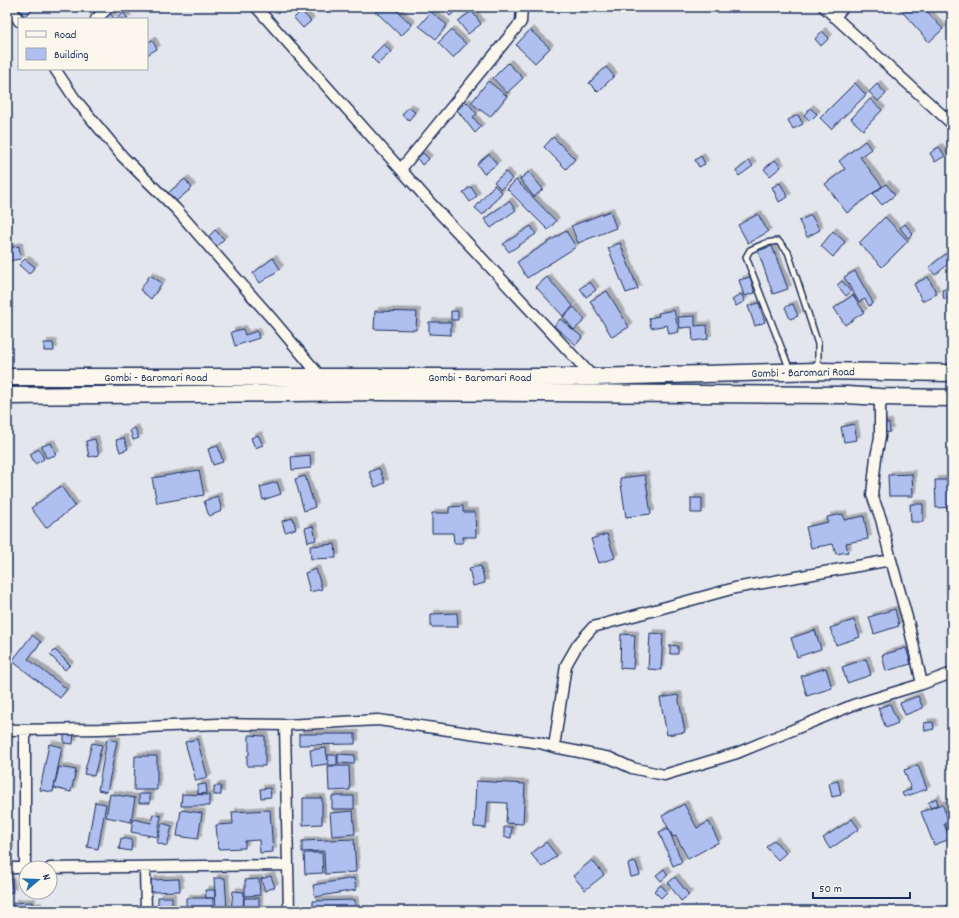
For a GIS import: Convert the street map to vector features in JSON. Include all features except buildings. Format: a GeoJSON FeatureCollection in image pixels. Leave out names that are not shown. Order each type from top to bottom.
{"type":"FeatureCollection","features":[{"type":"Feature","properties":{"kind":"main road","name":"Gombi - Baromari Road"},"geometry":{"type":"LineString","coordinates":[[7,396],[818,371],[952,373]]}},
{"type":"Feature","properties":{"kind":"main road","name":"Gombi - Baromari Road"},"geometry":{"type":"LineString","coordinates":[[7,377],[320,376],[379,384],[952,398]]}},
{"type":"Feature","properties":{"kind":"street"},"geometry":{"type":"LineString","coordinates":[[10,7],[18,19]]}},
{"type":"Feature","properties":{"kind":"street"},"geometry":{"type":"LineString","coordinates":[[97,18],[109,7]]}},
{"type":"Feature","properties":{"kind":"street"},"geometry":{"type":"LineString","coordinates":[[256,7],[435,208],[593,377]]}},
{"type":"Feature","properties":{"kind":"street"},"geometry":{"type":"LineString","coordinates":[[401,169],[521,22],[522,7]]}},
{"type":"Feature","properties":{"kind":"street"},"geometry":{"type":"LineString","coordinates":[[824,7],[952,124]]}},
{"type":"Feature","properties":{"kind":"street"},"geometry":{"type":"LineString","coordinates":[[834,16],[844,7]]}},
{"type":"Feature","properties":{"kind":"street"},"geometry":{"type":"LineString","coordinates":[[55,70],[75,99],[123,156],[176,209],[320,376]]}},
{"type":"Feature","properties":{"kind":"street"},"geometry":{"type":"LineString","coordinates":[[880,397],[880,437],[876,457],[872,495],[881,520],[908,621],[922,684]]}},
{"type":"Feature","properties":{"kind":"street"},"geometry":{"type":"LineString","coordinates":[[554,747],[566,665],[578,644],[593,627],[735,588],[891,560]]}},
{"type":"Feature","properties":{"kind":"street"},"geometry":{"type":"LineString","coordinates":[[7,730],[100,729],[217,724],[285,725],[378,720],[540,743],[610,758],[632,768],[664,775],[738,753],[853,705],[922,684],[952,673]]}},
{"type":"Feature","properties":{"kind":"street"},"geometry":{"type":"LineString","coordinates":[[285,725],[289,911]]}},
{"type":"Feature","properties":{"kind":"street"},"geometry":{"type":"LineString","coordinates":[[25,730],[26,860]]}},
{"type":"Feature","properties":{"kind":"street"},"geometry":{"type":"LineString","coordinates":[[58,868],[288,866]]}},
{"type":"Feature","properties":{"kind":"street"},"geometry":{"type":"LineString","coordinates":[[7,868],[18,868]]}},
{"type":"Feature","properties":{"kind":"street"},"geometry":{"type":"LineString","coordinates":[[145,868],[146,911]]}},
{"type":"Feature","properties":{"kind":"lane"},"geometry":{"type":"LineString","coordinates":[[791,372],[746,257],[750,250],[766,243],[778,241],[788,252],[818,344],[818,371]]}}]}
